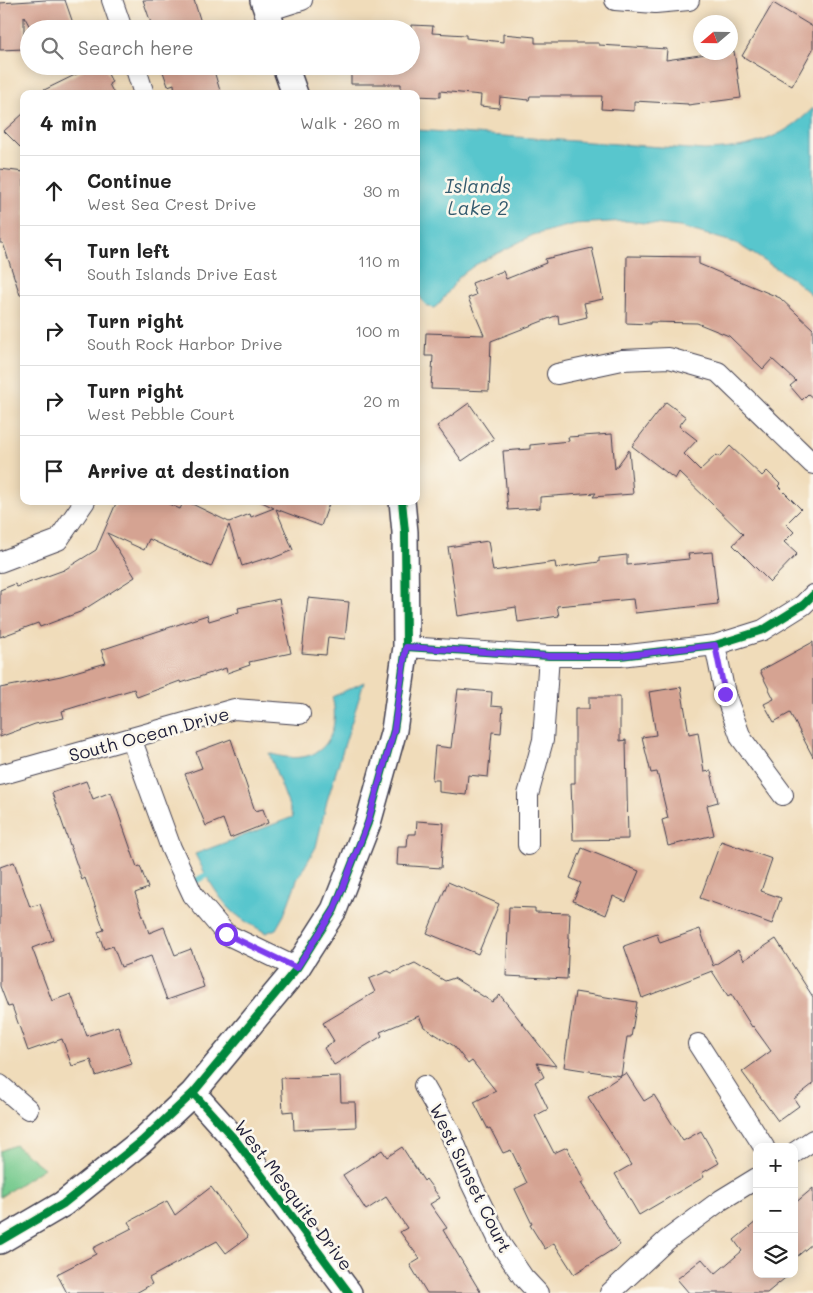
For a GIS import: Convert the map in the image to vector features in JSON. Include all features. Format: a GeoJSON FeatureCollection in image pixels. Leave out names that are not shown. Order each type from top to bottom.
{"type":"FeatureCollection","features":[{"type":"Feature","properties":{"kind":"street"},"geometry":{"type":"LineString","coordinates":[[112,0],[119,20]]}},
{"type":"Feature","properties":{"kind":"street"},"geometry":{"type":"LineString","coordinates":[[267,13],[302,0]]}},
{"type":"Feature","properties":{"kind":"street"},"geometry":{"type":"LineString","coordinates":[[615,0],[655,3],[689,0]]}},
{"type":"Feature","properties":{"kind":"street"},"geometry":{"type":"LineString","coordinates":[[138,75],[143,90]]}},
{"type":"Feature","properties":{"kind":"street"},"geometry":{"type":"LineString","coordinates":[[288,75],[294,90]]}},
{"type":"Feature","properties":{"kind":"street"},"geometry":{"type":"LineString","coordinates":[[557,374],[622,360],[669,358],[718,372],[813,464]]}},
{"type":"Feature","properties":{"kind":"street"},"geometry":{"type":"LineString","coordinates":[[0,562],[58,540],[82,505]]}},
{"type":"Feature","properties":{"kind":"street"},"geometry":{"type":"LineString","coordinates":[[0,1241],[63,1204],[142,1141],[194,1094],[297,968],[334,910],[368,822],[394,730],[406,647],[405,532],[402,505]]}},
{"type":"Feature","properties":{"kind":"street"},"geometry":{"type":"LineString","coordinates":[[406,647],[549,656],[620,656],[715,645],[763,630],[803,605],[813,595]]}},
{"type":"Feature","properties":{"kind":"street"},"geometry":{"type":"LineString","coordinates":[[715,645],[725,694],[742,738],[783,795]]}},
{"type":"Feature","properties":{"kind":"street"},"geometry":{"type":"LineString","coordinates":[[528,845],[528,794],[543,740],[549,656]]}},
{"type":"Feature","properties":{"kind":"street","name":"South Ocean Drive"},"geometry":{"type":"LineString","coordinates":[[0,775],[234,709],[300,714]]}},
{"type":"Feature","properties":{"kind":"street"},"geometry":{"type":"LineString","coordinates":[[131,738],[171,848],[193,895],[226,934],[297,968]]}},
{"type":"Feature","properties":{"kind":"street"},"geometry":{"type":"LineString","coordinates":[[698,1044],[761,1143]]}},
{"type":"Feature","properties":{"kind":"street"},"geometry":{"type":"LineString","coordinates":[[0,1085],[28,1108]]}},
{"type":"Feature","properties":{"kind":"street","name":"West Sunset Court"},"geometry":{"type":"LineString","coordinates":[[424,1086],[450,1132],[470,1181],[501,1245],[523,1277],[538,1293]]}},
{"type":"Feature","properties":{"kind":"street","name":"West Mesquite Drive"},"geometry":{"type":"LineString","coordinates":[[194,1094],[237,1142],[349,1293]]}},
{"type":"Feature","properties":{"kind":"street"},"geometry":{"type":"LineString","coordinates":[[798,1150],[813,1140]]}},
{"type":"Feature","properties":{"kind":"street"},"geometry":{"type":"LineString","coordinates":[[610,1293],[667,1240],[720,1200],[753,1180]]}},
{"type":"Feature","properties":{"kind":"green space"},"geometry":{"type":"Polygon","coordinates":[[[15,1145],[44,1168],[0,1197],[0,1151],[15,1145]]]}},
{"type":"Feature","properties":{"kind":"water","name":"Islands Lake 2"},"geometry":{"type":"Polygon","coordinates":[[[813,108],[813,296],[793,279],[736,243],[680,227],[626,221],[575,224],[533,235],[475,265],[460,276],[440,303],[434,308],[427,306],[420,297],[420,130],[704,150],[735,148],[763,141],[789,128],[813,108]]]}},
{"type":"Feature","properties":{"kind":"water"},"geometry":{"type":"Polygon","coordinates":[[[364,682],[327,801],[316,847],[297,880],[284,915],[276,929],[266,933],[242,919],[227,906],[209,881],[195,854],[293,817],[269,753],[289,757],[308,756],[323,747],[329,739],[333,728],[334,705],[332,697],[364,682]]]}},
{"type":"Feature","properties":{"kind":"building"},"geometry":{"type":"Polygon","coordinates":[[[65,0],[72,20],[26,20],[24,16],[24,20],[20,20],[20,49],[0,50],[0,3],[65,0]]]}},
{"type":"Feature","properties":{"kind":"building"},"geometry":{"type":"Polygon","coordinates":[[[143,0],[194,0],[200,20],[150,20],[143,0]]]}},
{"type":"Feature","properties":{"kind":"building"},"geometry":{"type":"Polygon","coordinates":[[[773,3],[813,27],[813,49],[792,86],[742,56],[773,3]]]}},
{"type":"Feature","properties":{"kind":"building"},"geometry":{"type":"Polygon","coordinates":[[[420,25],[433,26],[432,33],[466,35],[466,38],[503,42],[503,34],[535,37],[535,43],[599,43],[599,45],[667,49],[666,60],[693,56],[693,60],[735,60],[741,98],[688,105],[634,101],[634,111],[601,109],[602,96],[530,96],[529,100],[500,97],[499,108],[480,106],[481,95],[440,91],[440,97],[420,96],[420,90],[401,90],[401,84],[351,84],[351,75],[420,75],[420,25]]]}},
{"type":"Feature","properties":{"kind":"building"},"geometry":{"type":"Polygon","coordinates":[[[75,75],[108,75],[112,82],[109,84],[112,90],[44,90],[75,75]]]}},
{"type":"Feature","properties":{"kind":"building"},"geometry":{"type":"Polygon","coordinates":[[[164,75],[215,75],[220,90],[175,90],[174,84],[168,86],[164,75]]]}},
{"type":"Feature","properties":{"kind":"building"},"geometry":{"type":"Polygon","coordinates":[[[20,117],[20,147],[4,131],[20,117]]]}},
{"type":"Feature","properties":{"kind":"building"},"geometry":{"type":"Polygon","coordinates":[[[0,169],[20,172],[20,295],[3,243],[0,243],[0,169]]]}},
{"type":"Feature","properties":{"kind":"building"},"geometry":{"type":"Polygon","coordinates":[[[592,248],[603,299],[584,303],[587,317],[559,324],[558,315],[491,341],[489,391],[431,389],[433,356],[425,356],[426,333],[484,335],[468,298],[476,295],[472,283],[503,271],[506,279],[546,263],[545,259],[592,248]]]}},
{"type":"Feature","properties":{"kind":"building"},"geometry":{"type":"Polygon","coordinates":[[[627,256],[699,257],[699,264],[780,298],[813,329],[813,398],[808,394],[802,400],[790,386],[796,381],[772,359],[763,369],[729,336],[697,323],[626,323],[627,256]]]}},
{"type":"Feature","properties":{"kind":"building"},"geometry":{"type":"Polygon","coordinates":[[[666,402],[686,417],[679,426],[697,440],[684,454],[700,470],[716,455],[720,457],[730,446],[762,476],[767,471],[780,484],[778,486],[801,509],[786,524],[794,532],[784,542],[797,554],[770,582],[733,545],[743,534],[679,472],[675,479],[632,446],[666,402]]]}},
{"type":"Feature","properties":{"kind":"building"},"geometry":{"type":"Polygon","coordinates":[[[469,403],[494,439],[462,461],[437,426],[469,403]]]}},
{"type":"Feature","properties":{"kind":"building"},"geometry":{"type":"Polygon","coordinates":[[[612,434],[615,469],[629,450],[633,494],[593,497],[596,493],[540,497],[540,508],[508,510],[503,451],[530,449],[530,445],[569,441],[568,437],[612,434]]]}},
{"type":"Feature","properties":{"kind":"building"},"geometry":{"type":"Polygon","coordinates":[[[115,505],[171,505],[180,509],[182,505],[194,505],[229,522],[250,514],[251,517],[274,508],[268,505],[329,505],[321,526],[276,509],[293,550],[271,559],[270,557],[242,566],[229,525],[211,567],[149,539],[144,550],[107,533],[135,577],[80,612],[40,627],[38,623],[0,637],[0,590],[15,584],[17,587],[64,570],[96,550],[115,505]]]}},
{"type":"Feature","properties":{"kind":"building"},"geometry":{"type":"Polygon","coordinates":[[[488,541],[493,571],[555,562],[556,568],[599,562],[599,558],[627,555],[627,565],[689,559],[688,554],[712,552],[718,604],[635,613],[633,599],[557,606],[559,616],[518,622],[516,607],[458,616],[448,547],[488,541]]]}},
{"type":"Feature","properties":{"kind":"building"},"geometry":{"type":"Polygon","coordinates":[[[308,598],[349,602],[345,639],[328,637],[326,655],[302,653],[308,598]]]}},
{"type":"Feature","properties":{"kind":"building"},"geometry":{"type":"Polygon","coordinates":[[[279,599],[291,653],[249,662],[250,665],[227,673],[226,668],[181,683],[180,681],[137,697],[134,689],[62,711],[64,718],[35,724],[0,737],[0,688],[61,676],[106,663],[101,650],[207,615],[209,621],[239,612],[238,608],[279,599]]]}},
{"type":"Feature","properties":{"kind":"building"},"geometry":{"type":"Polygon","coordinates":[[[813,642],[813,757],[790,713],[774,722],[764,704],[774,699],[760,671],[813,642]]]}},
{"type":"Feature","properties":{"kind":"building"},"geometry":{"type":"Polygon","coordinates":[[[681,687],[689,734],[698,732],[704,772],[711,771],[718,802],[707,805],[714,835],[668,846],[662,820],[668,818],[657,772],[651,773],[642,737],[656,735],[649,692],[681,687]]]}},
{"type":"Feature","properties":{"kind":"building"},"geometry":{"type":"Polygon","coordinates":[[[458,689],[492,692],[491,706],[503,707],[501,733],[492,732],[488,777],[468,775],[466,795],[439,792],[439,780],[432,780],[435,746],[451,748],[458,689]]]}},
{"type":"Feature","properties":{"kind":"building"},"geometry":{"type":"Polygon","coordinates":[[[589,697],[620,697],[620,741],[626,740],[628,839],[573,840],[571,783],[575,783],[575,709],[589,709],[589,697]]]}},
{"type":"Feature","properties":{"kind":"building"},"geometry":{"type":"Polygon","coordinates":[[[231,739],[255,811],[263,809],[268,823],[230,838],[223,819],[206,826],[185,774],[202,768],[196,752],[231,739]]]}},
{"type":"Feature","properties":{"kind":"building"},"geometry":{"type":"Polygon","coordinates":[[[86,781],[93,799],[111,792],[137,867],[140,866],[148,888],[135,893],[149,933],[164,927],[175,955],[191,949],[204,987],[167,1000],[151,956],[121,967],[113,946],[104,949],[98,932],[104,930],[85,878],[82,880],[52,793],[86,781]]]}},
{"type":"Feature","properties":{"kind":"building"},"geometry":{"type":"Polygon","coordinates":[[[417,821],[444,823],[441,868],[397,865],[398,847],[407,847],[408,834],[416,834],[417,821]]]}},
{"type":"Feature","properties":{"kind":"building"},"geometry":{"type":"Polygon","coordinates":[[[721,841],[772,859],[761,891],[781,898],[772,924],[700,898],[721,841]]]}},
{"type":"Feature","properties":{"kind":"building"},"geometry":{"type":"Polygon","coordinates":[[[582,848],[639,871],[626,902],[613,896],[606,915],[573,901],[581,883],[570,878],[582,848]]]}},
{"type":"Feature","properties":{"kind":"building"},"geometry":{"type":"Polygon","coordinates":[[[14,862],[30,907],[40,904],[53,940],[32,948],[52,1001],[71,994],[87,1036],[118,1026],[132,1064],[96,1076],[91,1060],[72,1066],[62,1039],[28,1051],[12,1006],[8,1007],[0,986],[0,867],[14,862]]]}},
{"type":"Feature","properties":{"kind":"building"},"geometry":{"type":"Polygon","coordinates":[[[448,882],[499,904],[478,954],[427,933],[448,882]]]}},
{"type":"Feature","properties":{"kind":"building"},"geometry":{"type":"Polygon","coordinates":[[[509,907],[535,908],[535,912],[570,913],[567,979],[506,976],[509,907]]]}},
{"type":"Feature","properties":{"kind":"building"},"geometry":{"type":"Polygon","coordinates":[[[700,929],[713,966],[738,950],[744,960],[776,939],[813,997],[813,1084],[794,1099],[799,1106],[778,1121],[742,1072],[771,1051],[752,1027],[731,994],[728,996],[712,971],[642,998],[624,946],[657,934],[660,943],[700,929]]]}},
{"type":"Feature","properties":{"kind":"building"},"geometry":{"type":"Polygon","coordinates":[[[415,963],[445,981],[454,978],[492,1002],[500,995],[556,1066],[537,1063],[544,1077],[535,1082],[548,1109],[535,1116],[554,1153],[567,1147],[584,1181],[581,1183],[620,1245],[574,1274],[554,1243],[545,1249],[530,1225],[532,1224],[515,1189],[527,1183],[511,1150],[503,1153],[474,1102],[496,1091],[472,1061],[468,1064],[454,1046],[424,1027],[419,1016],[380,1032],[382,1036],[334,1065],[324,1048],[334,1041],[323,1023],[375,992],[369,979],[388,971],[392,973],[415,963]]]}},
{"type":"Feature","properties":{"kind":"building"},"geometry":{"type":"Polygon","coordinates":[[[575,992],[637,1002],[631,1037],[627,1037],[621,1076],[564,1067],[575,992]]]}},
{"type":"Feature","properties":{"kind":"building"},"geometry":{"type":"Polygon","coordinates":[[[626,1073],[644,1101],[654,1095],[683,1141],[701,1131],[719,1163],[702,1173],[704,1177],[639,1215],[615,1174],[631,1165],[588,1097],[626,1073]]]}},
{"type":"Feature","properties":{"kind":"building"},"geometry":{"type":"Polygon","coordinates":[[[340,1076],[341,1102],[355,1102],[356,1127],[294,1130],[293,1111],[283,1112],[281,1078],[340,1076]]]}},
{"type":"Feature","properties":{"kind":"building"},"geometry":{"type":"Polygon","coordinates":[[[402,1147],[424,1181],[426,1179],[440,1198],[430,1204],[447,1228],[443,1230],[481,1293],[427,1293],[410,1265],[420,1259],[400,1232],[407,1228],[386,1197],[366,1210],[343,1175],[382,1150],[387,1157],[402,1147]]]}},
{"type":"Feature","properties":{"kind":"building"},"geometry":{"type":"Polygon","coordinates":[[[211,1187],[248,1237],[226,1253],[217,1241],[149,1278],[152,1284],[136,1293],[67,1293],[57,1274],[96,1254],[93,1248],[132,1228],[128,1222],[167,1201],[175,1215],[211,1187]]]}},
{"type":"Feature","properties":{"kind":"building"},"geometry":{"type":"Polygon","coordinates":[[[813,1188],[813,1243],[798,1256],[798,1233],[798,1201],[813,1188]]]}},
{"type":"Feature","properties":{"kind":"building"},"geometry":{"type":"Polygon","coordinates":[[[753,1224],[753,1278],[785,1278],[767,1293],[689,1293],[677,1279],[702,1259],[715,1274],[742,1251],[734,1240],[753,1224]]]}},
{"type":"Feature","properties":{"kind":"waterway"},"geometry":{"type":"LineString","coordinates":[[190,884],[212,872]]}},
{"type":"Feature","properties":{"kind":"cycle path"},"geometry":{"type":"LineString","coordinates":[[0,1241],[63,1204],[142,1141],[193,1093],[297,968],[334,910],[368,823],[394,730],[406,647],[405,532],[402,505]]}},
{"type":"Feature","properties":{"kind":"cycle path"},"geometry":{"type":"LineString","coordinates":[[406,647],[549,656],[620,656],[715,645],[763,630],[803,605],[813,595]]}},
{"type":"Feature","properties":{"kind":"cycle path"},"geometry":{"type":"LineString","coordinates":[[193,1093],[237,1142],[349,1293]]}},
{"type":"Feature","properties":{"kind":"route"},"geometry":{"type":"LineString","coordinates":[[226,934],[297,968],[334,910],[368,822],[394,730],[406,647],[549,656],[620,656],[715,645],[725,694]]}}]}
